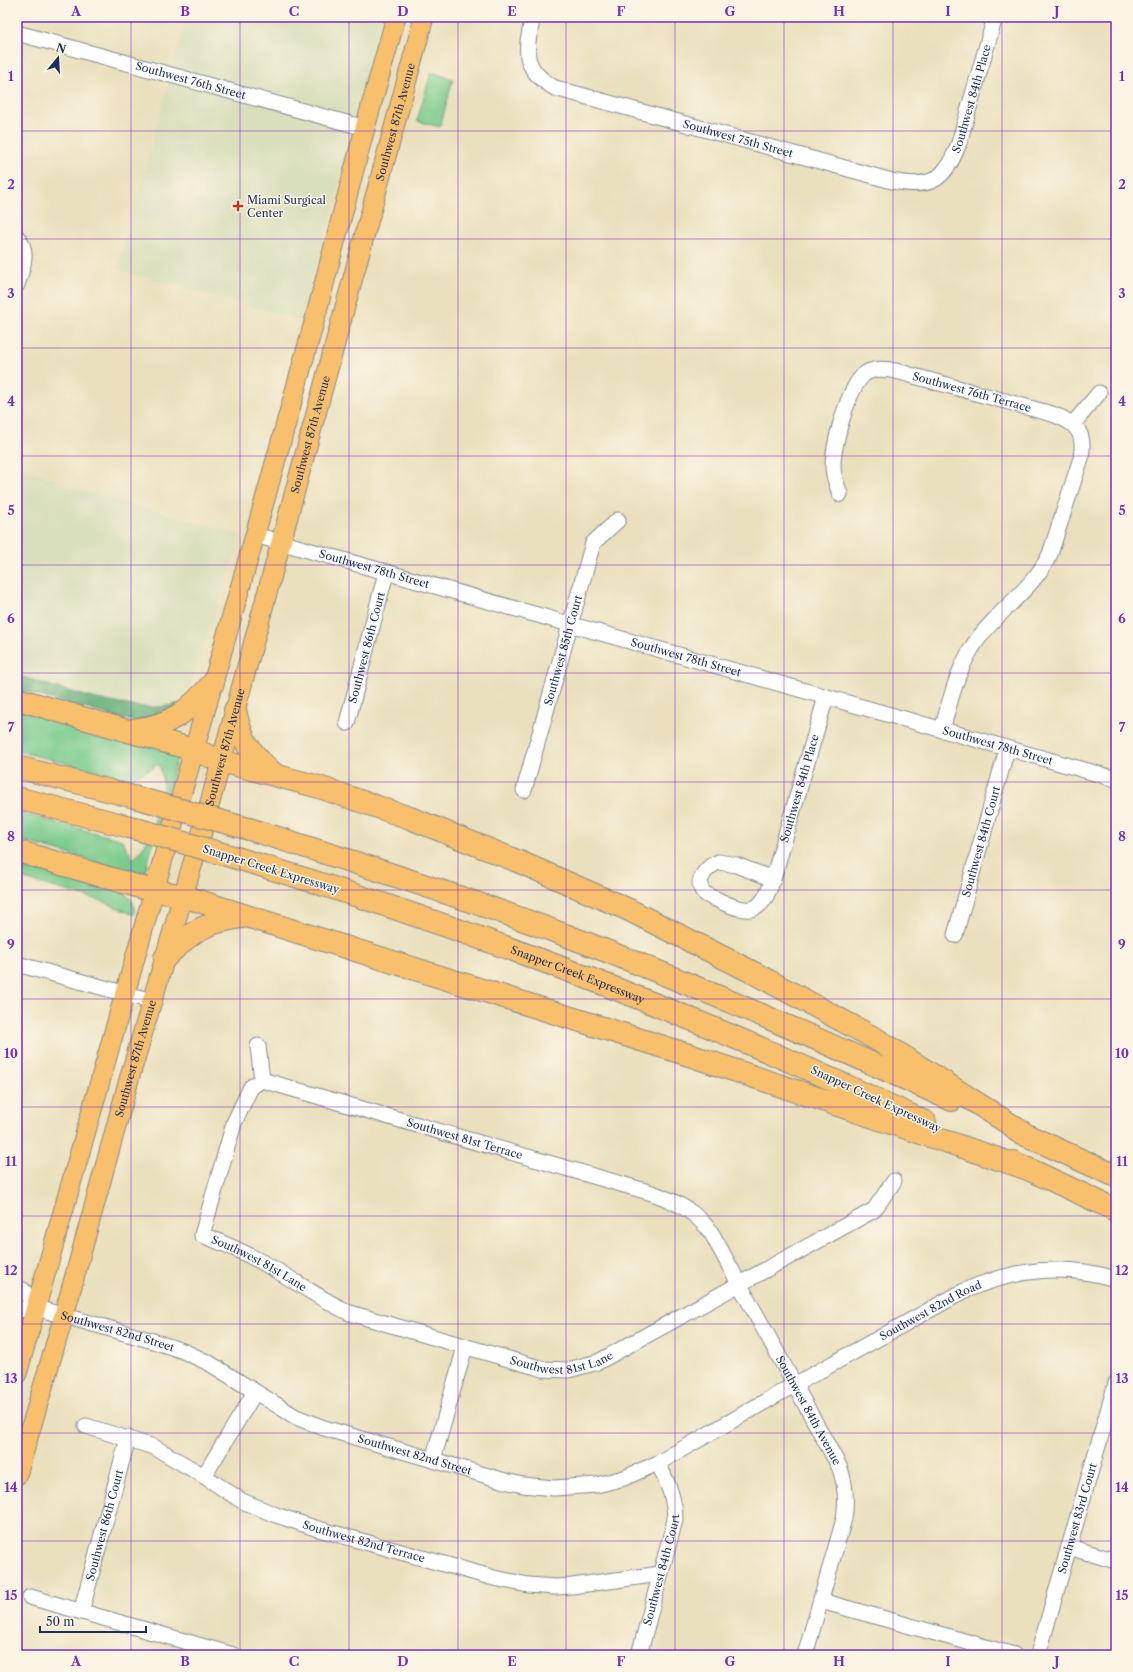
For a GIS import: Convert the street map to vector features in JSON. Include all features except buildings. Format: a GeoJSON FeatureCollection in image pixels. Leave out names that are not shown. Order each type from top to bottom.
{"type":"FeatureCollection","features":[{"type":"Feature","properties":{"kind":"highway"},"geometry":{"type":"LineString","coordinates":[[127,731],[145,729],[172,720],[197,702],[213,683]]}},
{"type":"Feature","properties":{"kind":"highway"},"geometry":{"type":"LineString","coordinates":[[17,699],[194,750],[221,760],[274,774],[365,802],[477,844],[578,886],[667,928],[876,1039],[1030,1137]]}},
{"type":"Feature","properties":{"kind":"highway"},"geometry":{"type":"LineString","coordinates":[[235,710],[238,726],[247,746],[257,759],[274,774]]}},
{"type":"Feature","properties":{"kind":"highway"},"geometry":{"type":"LineString","coordinates":[[17,767],[134,797],[249,829],[426,886],[563,935],[816,1038],[1116,1176]]}},
{"type":"Feature","properties":{"kind":"highway","name":"Snapper Creek Expressway"},"geometry":{"type":"LineString","coordinates":[[17,798],[126,826],[240,859],[392,907],[597,981],[740,1039],[811,1070],[1116,1210]]}},
{"type":"Feature","properties":{"kind":"highway"},"geometry":{"type":"LineString","coordinates":[[17,851],[155,891],[184,896],[685,1054],[1025,1168]]}},
{"type":"Feature","properties":{"kind":"highway"},"geometry":{"type":"LineString","coordinates":[[165,958],[179,944],[201,927],[223,919],[245,916]]}},
{"type":"Feature","properties":{"kind":"main road"},"geometry":{"type":"LineString","coordinates":[[17,1374],[37,1308],[255,535],[396,17]]}},
{"type":"Feature","properties":{"kind":"main road","name":"Southwest 87th Avenue"},"geometry":{"type":"LineString","coordinates":[[17,1475],[64,1315],[152,1001],[184,896],[280,542],[339,334],[391,135],[424,17]]}},
{"type":"Feature","properties":{"kind":"main road"},"geometry":{"type":"LineString","coordinates":[[365,128],[391,135]]}},
{"type":"Feature","properties":{"kind":"main road"},"geometry":{"type":"LineString","coordinates":[[313,326],[339,334]]}},
{"type":"Feature","properties":{"kind":"street","name":"Southwest 75th Street"},"geometry":{"type":"LineString","coordinates":[[533,17],[526,48],[532,67],[539,78],[564,91],[892,181],[919,184],[927,183],[940,176]]}},
{"type":"Feature","properties":{"kind":"street","name":"Southwest 84th Place"},"geometry":{"type":"LineString","coordinates":[[940,176],[951,162],[959,143],[995,17]]}},
{"type":"Feature","properties":{"kind":"street","name":"Southwest 76th Street"},"geometry":{"type":"LineString","coordinates":[[17,33],[365,128]]}},
{"type":"Feature","properties":{"kind":"street"},"geometry":{"type":"LineString","coordinates":[[17,237],[22,244],[24,255],[17,285]]}},
{"type":"Feature","properties":{"kind":"street","name":"Southwest 76th Terrace"},"geometry":{"type":"LineString","coordinates":[[840,494],[833,465],[838,438],[850,395],[857,381],[869,371],[883,369],[902,372],[1052,414],[1073,424]]}},
{"type":"Feature","properties":{"kind":"street"},"geometry":{"type":"LineString","coordinates":[[942,730],[957,677],[971,648],[989,625],[1040,572],[1054,545],[1082,452],[1080,433],[1073,424],[1099,393]]}},
{"type":"Feature","properties":{"kind":"street","name":"Southwest 85th Court"},"geometry":{"type":"LineString","coordinates":[[524,790],[592,543],[618,520]]}},
{"type":"Feature","properties":{"kind":"street","name":"Southwest 78th Street"},"geometry":{"type":"LineString","coordinates":[[255,535],[1116,780]]}},
{"type":"Feature","properties":{"kind":"street","name":"Southwest 86th Court"},"geometry":{"type":"LineString","coordinates":[[347,723],[386,573]]}},
{"type":"Feature","properties":{"kind":"street","name":"Southwest 84th Place"},"geometry":{"type":"LineString","coordinates":[[773,879],[826,697]]}},
{"type":"Feature","properties":{"kind":"street","name":"Southwest 84th Court"},"geometry":{"type":"LineString","coordinates":[[955,935],[1007,749]]}},
{"type":"Feature","properties":{"kind":"street"},"geometry":{"type":"LineString","coordinates":[[17,964],[152,1001]]}},
{"type":"Feature","properties":{"kind":"street"},"geometry":{"type":"LineString","coordinates":[[258,1046],[262,1080]]}},
{"type":"Feature","properties":{"kind":"street","name":"Southwest 81st Terrace"},"geometry":{"type":"LineString","coordinates":[[262,1080],[668,1198]]}},
{"type":"Feature","properties":{"kind":"street","name":"Southwest 81st Lane"},"geometry":{"type":"LineString","coordinates":[[262,1080],[251,1087],[234,1123],[202,1236],[227,1245],[280,1272],[321,1298],[350,1313],[543,1369],[568,1370],[598,1362],[874,1210],[894,1181]]}},
{"type":"Feature","properties":{"kind":"street","name":"Southwest 84th Avenue"},"geometry":{"type":"LineString","coordinates":[[668,1198],[687,1208],[702,1221],[712,1234],[839,1466],[845,1482],[846,1504],[844,1519],[805,1655]]}},
{"type":"Feature","properties":{"kind":"street","name":"Southwest 82nd Road"},"geometry":{"type":"LineString","coordinates":[[794,1384],[964,1291],[992,1279],[1020,1272],[1050,1270],[1078,1271],[1116,1279]]}},
{"type":"Feature","properties":{"kind":"street"},"geometry":{"type":"LineString","coordinates":[[17,1288],[23,1290],[37,1308]]}},
{"type":"Feature","properties":{"kind":"street","name":"Southwest 82nd Street"},"geometry":{"type":"LineString","coordinates":[[17,1310],[37,1308],[183,1351],[209,1363],[296,1417],[308,1422],[505,1481],[541,1487],[554,1488],[584,1486],[624,1478],[658,1463],[794,1384]]}},
{"type":"Feature","properties":{"kind":"street"},"geometry":{"type":"LineString","coordinates":[[433,1460],[465,1347]]}},
{"type":"Feature","properties":{"kind":"street","name":"Southwest 83rd Court"},"geometry":{"type":"LineString","coordinates":[[1038,1655],[1116,1383]]}},
{"type":"Feature","properties":{"kind":"street"},"geometry":{"type":"LineString","coordinates":[[204,1476],[255,1392]]}},
{"type":"Feature","properties":{"kind":"street","name":"Southwest 82nd Terrace"},"geometry":{"type":"LineString","coordinates":[[86,1426],[128,1438],[166,1453],[242,1501],[276,1515],[344,1536],[506,1581],[533,1586],[561,1587],[660,1574]]}},
{"type":"Feature","properties":{"kind":"street","name":"Southwest 86th Court"},"geometry":{"type":"LineString","coordinates":[[81,1612],[128,1438]]}},
{"type":"Feature","properties":{"kind":"street","name":"Southwest 84th Court"},"geometry":{"type":"LineString","coordinates":[[638,1655],[672,1532],[675,1509],[672,1493],[658,1463]]}},
{"type":"Feature","properties":{"kind":"street"},"geometry":{"type":"LineString","coordinates":[[1069,1547],[1116,1561]]}},
{"type":"Feature","properties":{"kind":"street"},"geometry":{"type":"LineString","coordinates":[[30,1598],[233,1655]]}},
{"type":"Feature","properties":{"kind":"street"},"geometry":{"type":"LineString","coordinates":[[821,1601],[1014,1655]]}},
{"type":"Feature","properties":{"kind":"shaded area"},"geometry":{"type":"Polygon","coordinates":[[[187,17],[382,17],[355,126],[301,321],[117,269],[187,17]]]}},
{"type":"Feature","properties":{"kind":"shaded area"},"geometry":{"type":"Polygon","coordinates":[[[17,468],[56,479],[55,483],[241,535],[193,678],[186,693],[177,703],[165,707],[120,704],[17,675],[17,468]]]}},
{"type":"Feature","properties":{"kind":"green space"},"geometry":{"type":"Polygon","coordinates":[[[431,72],[453,79],[440,127],[417,121],[431,72]]]}},
{"type":"Feature","properties":{"kind":"green space"},"geometry":{"type":"Polygon","coordinates":[[[17,675],[75,693],[121,704],[143,707],[162,707],[177,703],[180,711],[136,722],[17,690],[17,675]]]}},
{"type":"Feature","properties":{"kind":"green space"},"geometry":{"type":"Polygon","coordinates":[[[17,707],[178,755],[144,876],[17,839],[17,812],[122,840],[133,859],[145,844],[149,836],[163,791],[159,764],[131,779],[17,751],[17,707]]]}},
{"type":"Feature","properties":{"kind":"green space"},"geometry":{"type":"Polygon","coordinates":[[[17,862],[112,887],[126,894],[133,902],[135,910],[134,915],[102,901],[17,877],[17,862]]]}},
{"type":"Feature","properties":{"kind":"place","name":"Miami Surgical Center"},"geometry":{"type":"Point","coordinates":[238,206]}}]}
